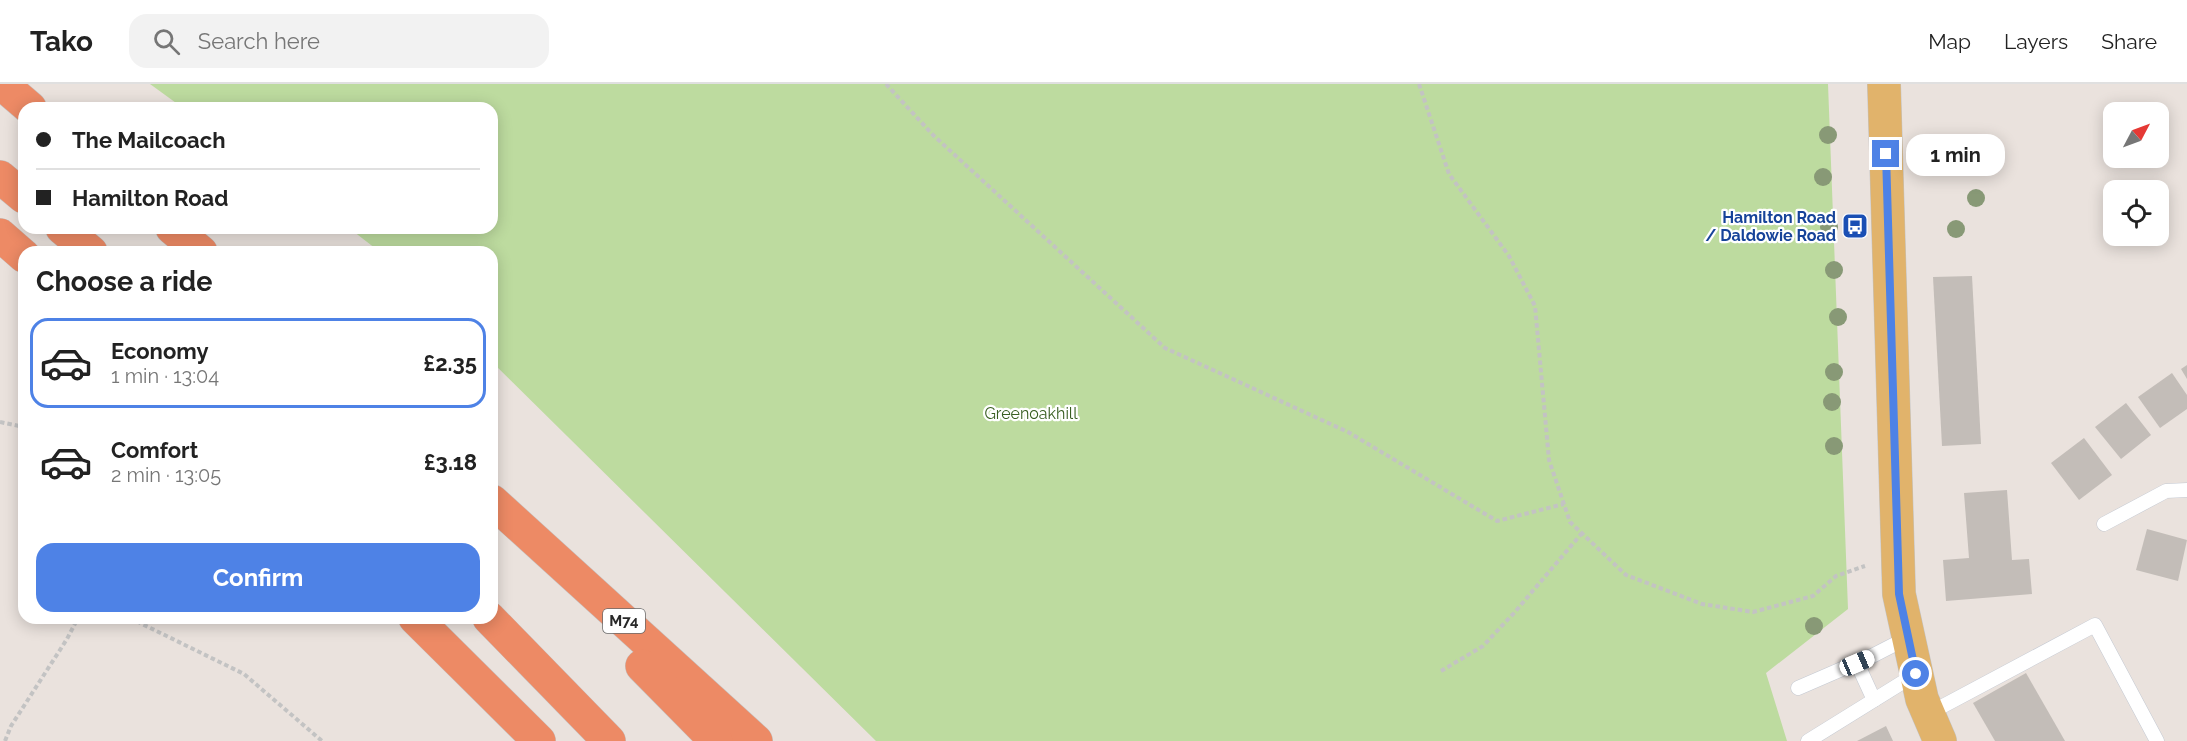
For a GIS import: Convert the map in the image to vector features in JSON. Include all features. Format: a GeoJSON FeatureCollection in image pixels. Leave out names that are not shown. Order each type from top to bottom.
{"type":"FeatureCollection","features":[{"type":"Feature","properties":{"kind":"highway"},"geometry":{"type":"LineString","coordinates":[[2,84],[23,102]]}},
{"type":"Feature","properties":{"kind":"highway"},"geometry":{"type":"LineString","coordinates":[[0,177],[18,192]]}},
{"type":"Feature","properties":{"kind":"highway"},"geometry":{"type":"LineString","coordinates":[[69,234],[84,246]]}},
{"type":"Feature","properties":{"kind":"highway"},"geometry":{"type":"LineString","coordinates":[[179,234],[194,246]]}},
{"type":"Feature","properties":{"kind":"highway"},"geometry":{"type":"LineString","coordinates":[[0,235],[18,251]]}},
{"type":"Feature","properties":{"kind":"highway","name":"M74"},"geometry":{"type":"LineString","coordinates":[[498,506],[756,741]]}},
{"type":"Feature","properties":{"kind":"highway","name":"M74"},"geometry":{"type":"LineString","coordinates":[[498,527],[621,645],[716,741]]}},
{"type":"Feature","properties":{"kind":"highway"},"geometry":{"type":"LineString","coordinates":[[421,624],[539,741]]}},
{"type":"Feature","properties":{"kind":"highway"},"geometry":{"type":"LineString","coordinates":[[494,624],[594,741]]}},
{"type":"Feature","properties":{"kind":"highway"},"geometry":{"type":"LineString","coordinates":[[495,624],[609,741]]}},
{"type":"Feature","properties":{"kind":"main road"},"geometry":{"type":"LineString","coordinates":[[1884,84],[1899,594],[1916,674],[1934,727]]}},
{"type":"Feature","properties":{"kind":"lane"},"geometry":{"type":"LineString","coordinates":[[2104,524],[2166,491],[2187,490]]}},
{"type":"Feature","properties":{"kind":"lane"},"geometry":{"type":"LineString","coordinates":[[1934,727],[2095,625],[2157,741]]}},
{"type":"Feature","properties":{"kind":"lane"},"geometry":{"type":"LineString","coordinates":[[1797,688],[1857,663],[1907,638]]}},
{"type":"Feature","properties":{"kind":"lane"},"geometry":{"type":"LineString","coordinates":[[1857,663],[1874,700]]}},
{"type":"Feature","properties":{"kind":"lane"},"geometry":{"type":"LineString","coordinates":[[1808,741],[1916,674]]}},
{"type":"Feature","properties":{"kind":"path"},"geometry":{"type":"LineString","coordinates":[[886,84],[942,143],[1165,348],[1348,432],[1497,521],[1564,504]]}},
{"type":"Feature","properties":{"kind":"path"},"geometry":{"type":"LineString","coordinates":[[1419,84],[1449,174],[1509,256],[1535,306],[1550,460],[1570,522],[1626,575],[1702,604],[1753,612],[1812,596],[1836,576],[1898,554]]}},
{"type":"Feature","properties":{"kind":"path"},"geometry":{"type":"LineString","coordinates":[[0,422],[18,426]]}},
{"type":"Feature","properties":{"kind":"path"},"geometry":{"type":"LineString","coordinates":[[1441,671],[1483,646],[1582,533]]}},
{"type":"Feature","properties":{"kind":"path"},"geometry":{"type":"LineString","coordinates":[[5,741],[11,726],[75,624]]}},
{"type":"Feature","properties":{"kind":"path"},"geometry":{"type":"LineString","coordinates":[[142,624],[244,674],[322,741]]}},
{"type":"Feature","properties":{"kind":"green space","name":"Greenoakhill"},"geometry":{"type":"Polygon","coordinates":[[[150,84],[1828,84],[1848,609],[1766,673],[1787,741],[876,741],[498,368],[498,246],[372,246],[357,234],[498,234],[498,102],[175,102],[150,84]]]}},
{"type":"Feature","properties":{"kind":"building"},"geometry":{"type":"Polygon","coordinates":[[[1972,276],[1981,444],[1942,446],[1933,277],[1972,276]]]}},
{"type":"Feature","properties":{"kind":"building"},"geometry":{"type":"Polygon","coordinates":[[[2187,365],[2187,379],[2181,369],[2187,365]]]}},
{"type":"Feature","properties":{"kind":"building"},"geometry":{"type":"Polygon","coordinates":[[[2172,373],[2187,395],[2187,409],[2160,428],[2138,397],[2172,373]]]}},
{"type":"Feature","properties":{"kind":"building"},"geometry":{"type":"Polygon","coordinates":[[[2126,403],[2151,435],[2121,459],[2095,427],[2126,403]]]}},
{"type":"Feature","properties":{"kind":"building"},"geometry":{"type":"Polygon","coordinates":[[[2084,438],[2112,475],[2079,500],[2051,463],[2084,438]]]}},
{"type":"Feature","properties":{"kind":"building"},"geometry":{"type":"Polygon","coordinates":[[[2007,490],[2012,560],[2029,559],[2032,594],[1946,601],[1943,560],[1969,558],[1964,493],[2007,490]]]}},
{"type":"Feature","properties":{"kind":"building"},"geometry":{"type":"Polygon","coordinates":[[[2147,529],[2187,540],[2178,581],[2136,570],[2147,529]]]}},
{"type":"Feature","properties":{"kind":"building"},"geometry":{"type":"Polygon","coordinates":[[[2026,673],[2065,741],[1995,741],[1973,703],[2026,673]]]}},
{"type":"Feature","properties":{"kind":"building"},"geometry":{"type":"Polygon","coordinates":[[[1886,726],[1893,741],[1857,741],[1886,726]]]}},
{"type":"Feature","properties":{"kind":"place","name":"Hamilton Road / Daldowie Road"},"geometry":{"type":"Point","coordinates":[1855,226]}},
{"type":"Feature","properties":{"kind":"route"},"geometry":{"type":"LineString","coordinates":[[1886,154],[1899,594],[1916,674]]}}]}
